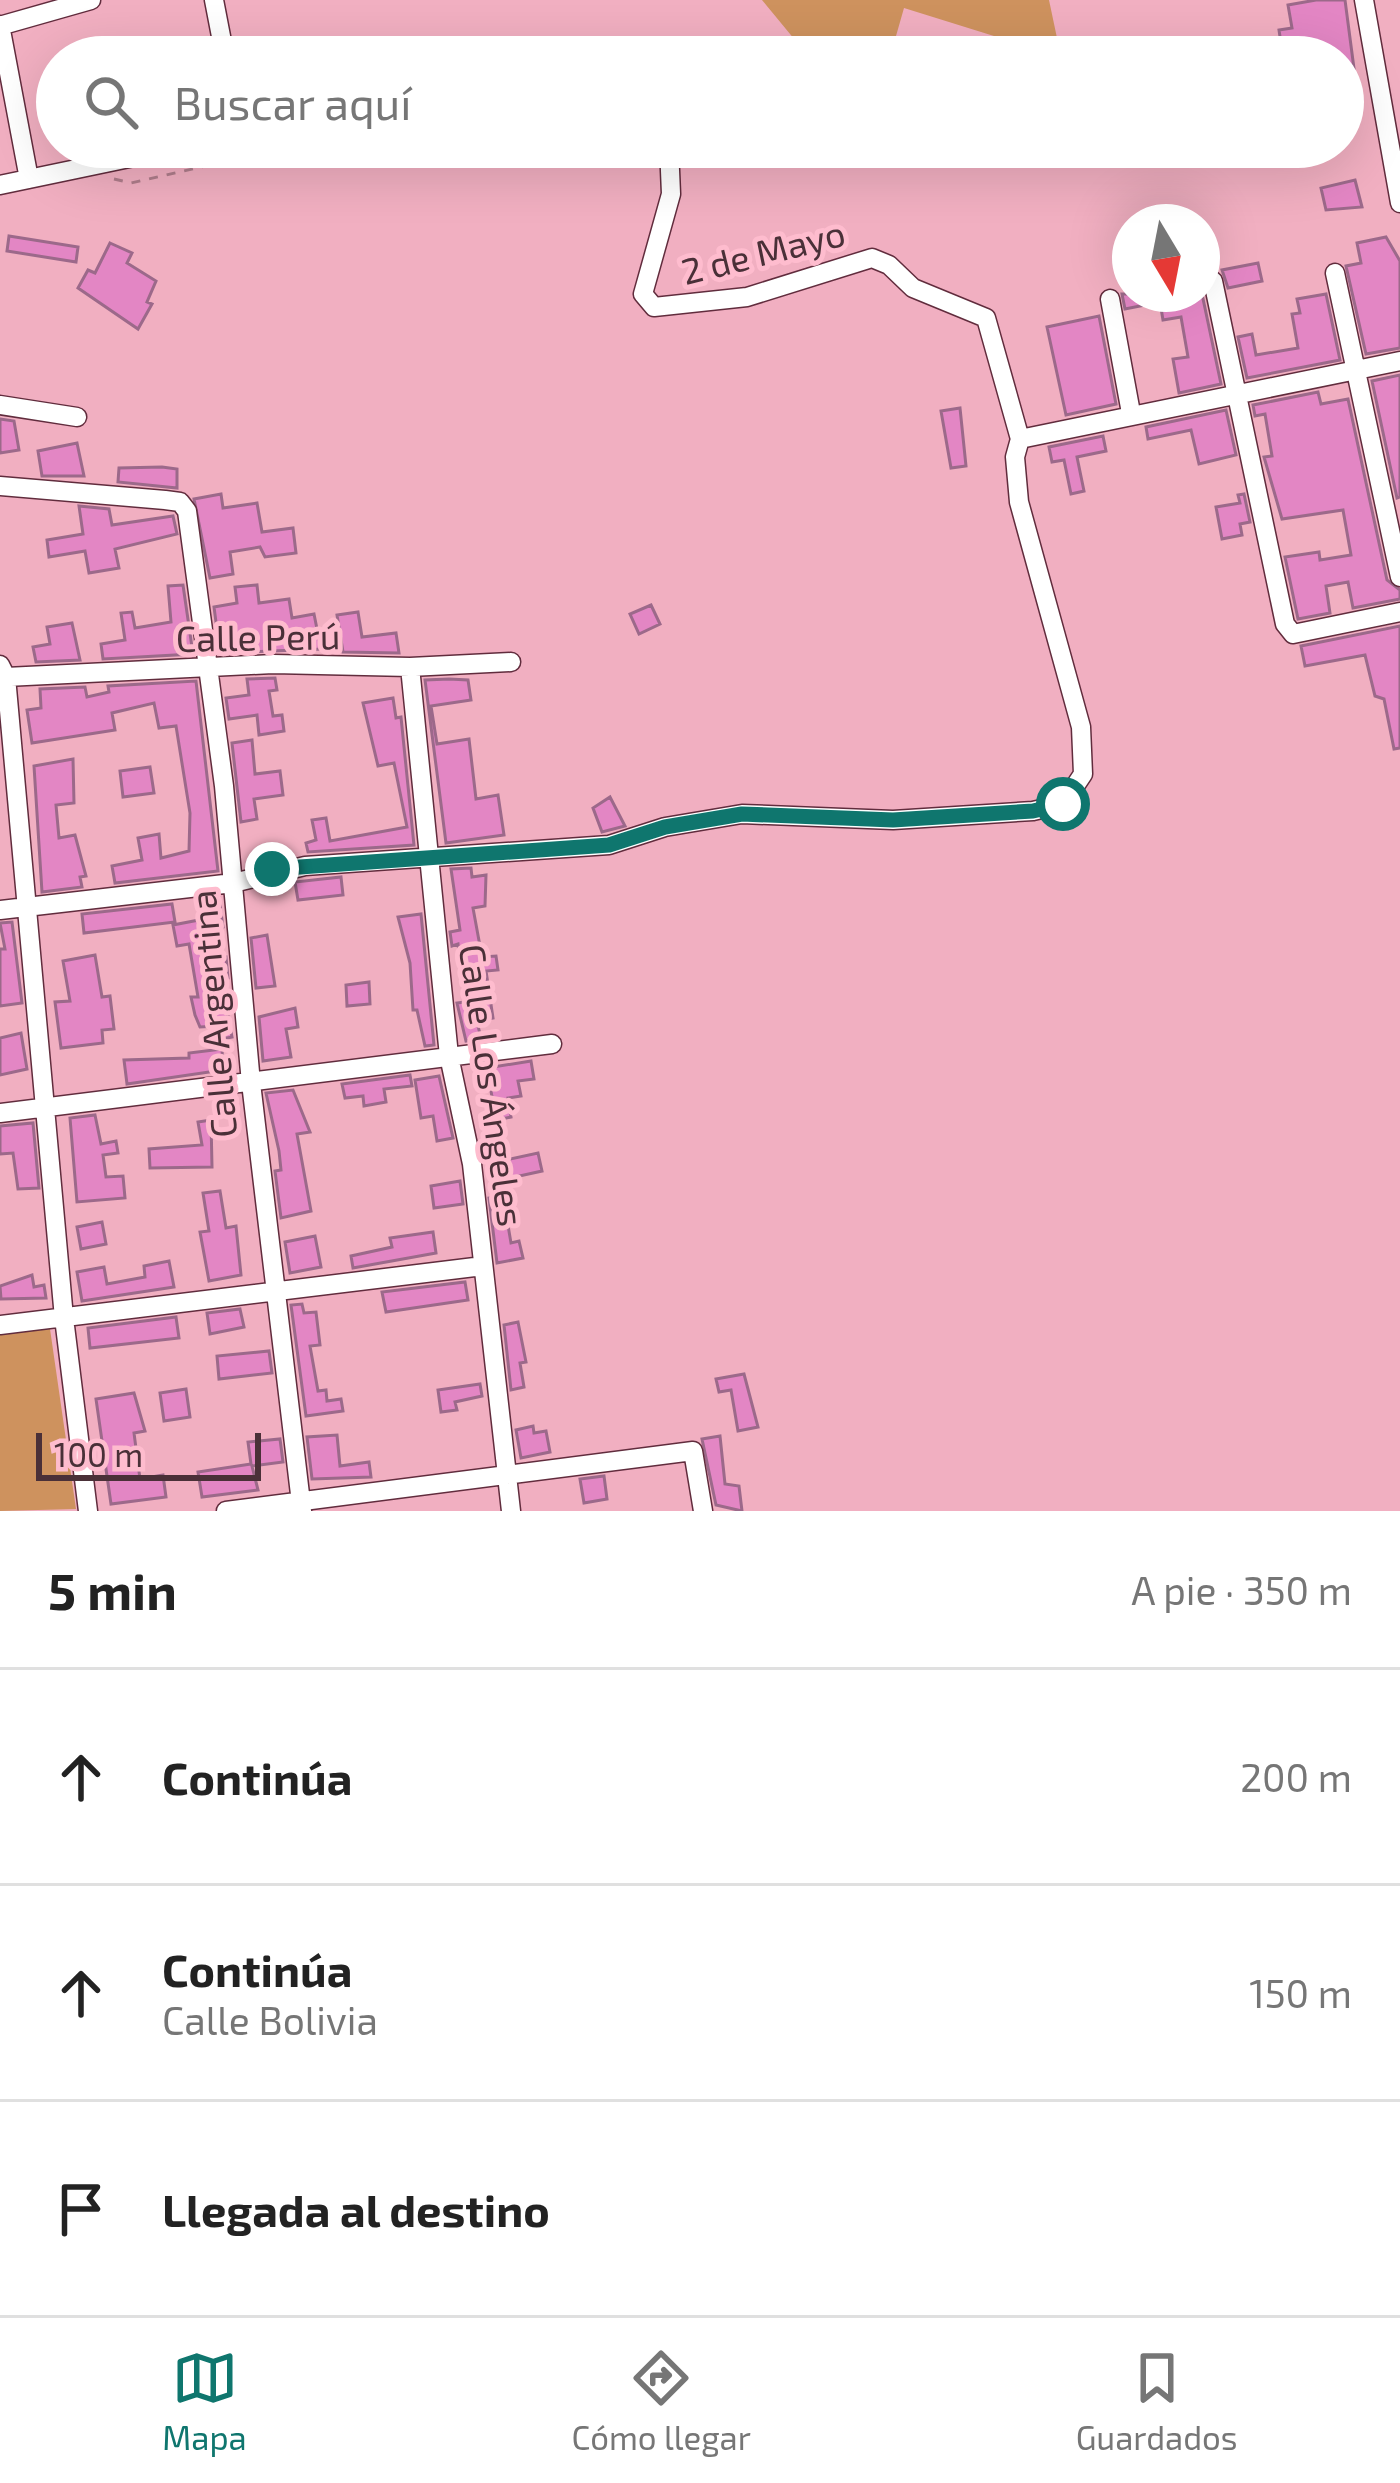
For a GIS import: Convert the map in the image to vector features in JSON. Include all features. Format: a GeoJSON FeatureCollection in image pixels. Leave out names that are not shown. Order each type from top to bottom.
{"type":"FeatureCollection","features":[{"type":"Feature","properties":{"kind":"street"},"geometry":{"type":"LineString","coordinates":[[29,179],[1,25],[92,0]]}},
{"type":"Feature","properties":{"kind":"street"},"geometry":{"type":"LineString","coordinates":[[214,0],[221,36]]}},
{"type":"Feature","properties":{"kind":"street"},"geometry":{"type":"LineString","coordinates":[[1364,0],[1400,202]]}},
{"type":"Feature","properties":{"kind":"street"},"geometry":{"type":"LineString","coordinates":[[0,185],[82,168]]}},
{"type":"Feature","properties":{"kind":"street","name":"2 de Mayo"},"geometry":{"type":"LineString","coordinates":[[670,168],[671,194],[643,294],[645,302],[681,306],[747,297],[872,258],[882,260],[913,287],[986,318],[1019,439]]}},
{"type":"Feature","properties":{"kind":"street"},"geometry":{"type":"LineString","coordinates":[[1335,273],[1400,577]]}},
{"type":"Feature","properties":{"kind":"street"},"geometry":{"type":"LineString","coordinates":[[1110,299],[1131,413]]}},
{"type":"Feature","properties":{"kind":"street"},"geometry":{"type":"LineString","coordinates":[[1220,311],[1277,589],[1293,634],[1400,612]]}},
{"type":"Feature","properties":{"kind":"street"},"geometry":{"type":"LineString","coordinates":[[0,910],[232,883],[272,869],[609,845],[665,827],[742,814],[893,820],[1033,811],[1063,804],[1083,774],[1081,727],[1019,502],[1015,457],[1019,439],[1400,361]]}},
{"type":"Feature","properties":{"kind":"street"},"geometry":{"type":"LineString","coordinates":[[0,405],[77,417]]}},
{"type":"Feature","properties":{"kind":"street","name":"Calle Argentina"},"geometry":{"type":"LineString","coordinates":[[0,486],[166,500],[180,502],[187,511],[301,1507]]}},
{"type":"Feature","properties":{"kind":"street","name":"Calle Perú"},"geometry":{"type":"LineString","coordinates":[[3,671],[511,662]]}},
{"type":"Feature","properties":{"kind":"street","name":"Calle Los Ángeles"},"geometry":{"type":"LineString","coordinates":[[410,667],[449,1056],[472,1164],[511,1511]]}},
{"type":"Feature","properties":{"kind":"street"},"geometry":{"type":"LineString","coordinates":[[3,671],[49,1108],[64,1318],[88,1511]]}},
{"type":"Feature","properties":{"kind":"street"},"geometry":{"type":"LineString","coordinates":[[0,1113],[552,1044]]}},
{"type":"Feature","properties":{"kind":"street"},"geometry":{"type":"LineString","coordinates":[[0,1325],[483,1266]]}},
{"type":"Feature","properties":{"kind":"street"},"geometry":{"type":"LineString","coordinates":[[226,1511],[301,1507],[505,1473],[693,1451],[703,1511]]}},
{"type":"Feature","properties":{"kind":"shaded area"},"geometry":{"type":"Polygon","coordinates":[[[762,0],[1049,0],[1057,36],[994,36],[904,8],[896,36],[792,36],[762,0]]]}},
{"type":"Feature","properties":{"kind":"shaded area"},"geometry":{"type":"Polygon","coordinates":[[[50,1329],[76,1509],[0,1511],[0,1335],[50,1329]]]}},
{"type":"Feature","properties":{"kind":"building"},"geometry":{"type":"Polygon","coordinates":[[[1345,0],[1350,36],[1280,36],[1279,30],[1292,28],[1288,5],[1345,0]]]}},
{"type":"Feature","properties":{"kind":"building"},"geometry":{"type":"Polygon","coordinates":[[[1355,180],[1362,207],[1326,210],[1321,188],[1355,180]]]}},
{"type":"Feature","properties":{"kind":"building"},"geometry":{"type":"Polygon","coordinates":[[[9,236],[78,247],[76,262],[7,251],[9,236]]]}},
{"type":"Feature","properties":{"kind":"building"},"geometry":{"type":"Polygon","coordinates":[[[1386,237],[1400,261],[1400,348],[1366,354],[1346,266],[1361,263],[1357,243],[1386,237]]]}},
{"type":"Feature","properties":{"kind":"building"},"geometry":{"type":"Polygon","coordinates":[[[110,243],[132,253],[127,263],[156,281],[147,302],[152,304],[138,329],[78,288],[88,270],[95,273],[110,243]]]}},
{"type":"Feature","properties":{"kind":"building"},"geometry":{"type":"Polygon","coordinates":[[[1258,263],[1262,281],[1228,288],[1222,270],[1258,263]]]}},
{"type":"Feature","properties":{"kind":"building"},"geometry":{"type":"Polygon","coordinates":[[[1326,294],[1340,360],[1247,378],[1238,337],[1252,334],[1256,355],[1298,348],[1292,314],[1300,313],[1297,299],[1326,294]]]}},
{"type":"Feature","properties":{"kind":"building"},"geometry":{"type":"Polygon","coordinates":[[[1162,312],[1206,312],[1221,384],[1179,393],[1173,359],[1188,357],[1181,317],[1163,320],[1162,312]]]}},
{"type":"Feature","properties":{"kind":"building"},"geometry":{"type":"Polygon","coordinates":[[[1099,316],[1116,404],[1066,415],[1047,327],[1099,316]]]}},
{"type":"Feature","properties":{"kind":"building"},"geometry":{"type":"Polygon","coordinates":[[[1400,375],[1400,497],[1397,498],[1372,381],[1400,375]]]}},
{"type":"Feature","properties":{"kind":"building"},"geometry":{"type":"Polygon","coordinates":[[[1318,392],[1321,404],[1348,399],[1387,580],[1400,590],[1400,599],[1353,608],[1348,582],[1326,586],[1330,613],[1298,619],[1285,557],[1319,552],[1320,560],[1351,555],[1343,510],[1282,519],[1264,457],[1272,456],[1265,414],[1255,416],[1253,405],[1318,392]]]}},
{"type":"Feature","properties":{"kind":"building"},"geometry":{"type":"Polygon","coordinates":[[[960,408],[966,466],[951,468],[941,411],[960,408]]]}},
{"type":"Feature","properties":{"kind":"building"},"geometry":{"type":"Polygon","coordinates":[[[1226,410],[1236,455],[1199,464],[1191,430],[1148,439],[1146,427],[1226,410]]]}},
{"type":"Feature","properties":{"kind":"building"},"geometry":{"type":"Polygon","coordinates":[[[0,419],[14,421],[19,450],[0,453],[0,419]]]}},
{"type":"Feature","properties":{"kind":"building"},"geometry":{"type":"Polygon","coordinates":[[[1103,436],[1106,451],[1077,457],[1084,491],[1071,494],[1064,460],[1052,462],[1049,447],[1103,436]]]}},
{"type":"Feature","properties":{"kind":"building"},"geometry":{"type":"Polygon","coordinates":[[[77,443],[84,476],[42,476],[38,451],[77,443]]]}},
{"type":"Feature","properties":{"kind":"building"},"geometry":{"type":"Polygon","coordinates":[[[119,468],[177,469],[177,488],[118,482],[119,468]]]}},
{"type":"Feature","properties":{"kind":"building"},"geometry":{"type":"Polygon","coordinates":[[[221,494],[223,508],[257,503],[262,532],[293,528],[296,553],[265,557],[260,547],[230,552],[233,574],[210,578],[194,499],[221,494]]]}},
{"type":"Feature","properties":{"kind":"building"},"geometry":{"type":"Polygon","coordinates":[[[1244,494],[1250,522],[1240,524],[1242,535],[1222,539],[1216,507],[1240,503],[1238,495],[1244,494]]]}},
{"type":"Feature","properties":{"kind":"building"},"geometry":{"type":"Polygon","coordinates":[[[79,506],[109,509],[112,525],[173,516],[177,534],[115,549],[119,568],[89,573],[85,551],[49,557],[47,540],[83,534],[79,506]]]}},
{"type":"Feature","properties":{"kind":"building"},"geometry":{"type":"Polygon","coordinates":[[[183,585],[193,654],[103,659],[101,644],[125,640],[121,613],[132,612],[135,628],[171,622],[168,586],[183,585]]]}},
{"type":"Feature","properties":{"kind":"building"},"geometry":{"type":"Polygon","coordinates":[[[257,585],[259,603],[289,599],[292,618],[314,614],[321,649],[220,653],[214,607],[237,603],[235,587],[257,585]]]}},
{"type":"Feature","properties":{"kind":"building"},"geometry":{"type":"Polygon","coordinates":[[[651,605],[660,624],[639,634],[630,614],[651,605]]]}},
{"type":"Feature","properties":{"kind":"building"},"geometry":{"type":"Polygon","coordinates":[[[358,612],[362,637],[396,633],[399,653],[343,652],[337,615],[358,612]]]}},
{"type":"Feature","properties":{"kind":"building"},"geometry":{"type":"Polygon","coordinates":[[[72,623],[80,660],[36,662],[33,647],[50,644],[47,627],[72,623]]]}},
{"type":"Feature","properties":{"kind":"building"},"geometry":{"type":"Polygon","coordinates":[[[1400,626],[1400,748],[1394,749],[1384,699],[1375,696],[1365,655],[1305,666],[1301,646],[1400,626]]]}},
{"type":"Feature","properties":{"kind":"building"},"geometry":{"type":"Polygon","coordinates":[[[275,678],[277,690],[269,691],[273,716],[282,715],[284,731],[259,735],[257,715],[229,719],[226,698],[249,695],[247,679],[275,678]]]}},
{"type":"Feature","properties":{"kind":"building"},"geometry":{"type":"Polygon","coordinates":[[[425,680],[468,680],[471,700],[431,706],[437,744],[469,739],[476,799],[498,795],[504,835],[446,843],[425,680]]]}},
{"type":"Feature","properties":{"kind":"building"},"geometry":{"type":"Polygon","coordinates":[[[196,681],[218,871],[115,883],[112,866],[142,860],[138,838],[159,834],[161,858],[189,851],[190,813],[176,726],[159,728],[154,703],[112,713],[115,730],[32,743],[27,710],[41,708],[40,689],[85,687],[87,697],[109,692],[108,686],[196,681]]]}},
{"type":"Feature","properties":{"kind":"building"},"geometry":{"type":"Polygon","coordinates":[[[393,698],[396,718],[401,717],[414,845],[308,852],[306,843],[316,840],[312,820],[326,818],[330,841],[407,827],[394,763],[378,766],[363,703],[393,698]]]}},
{"type":"Feature","properties":{"kind":"building"},"geometry":{"type":"Polygon","coordinates":[[[252,740],[255,774],[280,771],[283,795],[254,799],[257,819],[241,822],[232,743],[252,740]]]}},
{"type":"Feature","properties":{"kind":"building"},"geometry":{"type":"Polygon","coordinates":[[[73,759],[74,803],[56,805],[59,838],[75,835],[86,876],[80,877],[82,887],[42,892],[34,766],[73,759]]]}},
{"type":"Feature","properties":{"kind":"building"},"geometry":{"type":"Polygon","coordinates":[[[150,767],[154,793],[123,797],[120,771],[150,767]]]}},
{"type":"Feature","properties":{"kind":"building"},"geometry":{"type":"Polygon","coordinates":[[[610,797],[625,826],[602,832],[593,808],[610,797]]]}},
{"type":"Feature","properties":{"kind":"building"},"geometry":{"type":"Polygon","coordinates":[[[471,868],[472,877],[486,875],[485,906],[473,908],[482,957],[496,956],[498,970],[486,971],[493,1018],[477,1021],[481,1039],[466,1041],[457,1003],[465,1002],[458,944],[452,946],[450,932],[460,930],[451,869],[471,868]]]}},
{"type":"Feature","properties":{"kind":"building"},"geometry":{"type":"Polygon","coordinates":[[[341,877],[343,895],[298,900],[295,882],[341,877]]]}},
{"type":"Feature","properties":{"kind":"building"},"geometry":{"type":"Polygon","coordinates":[[[219,898],[223,927],[202,931],[207,960],[226,957],[228,978],[221,979],[232,1037],[217,1040],[218,1026],[200,1027],[195,1015],[191,997],[198,997],[189,944],[177,946],[173,925],[204,919],[199,901],[219,898]]]}},
{"type":"Feature","properties":{"kind":"building"},"geometry":{"type":"Polygon","coordinates":[[[172,904],[175,922],[84,933],[82,914],[172,904]]]}},
{"type":"Feature","properties":{"kind":"building"},"geometry":{"type":"Polygon","coordinates":[[[421,914],[434,1045],[425,1046],[417,1010],[413,1010],[410,963],[398,917],[421,914]]]}},
{"type":"Feature","properties":{"kind":"building"},"geometry":{"type":"Polygon","coordinates":[[[12,922],[22,1003],[0,1006],[0,949],[5,949],[0,923],[12,922]]]}},
{"type":"Feature","properties":{"kind":"building"},"geometry":{"type":"Polygon","coordinates":[[[267,935],[275,986],[256,988],[251,938],[267,935]]]}},
{"type":"Feature","properties":{"kind":"building"},"geometry":{"type":"Polygon","coordinates":[[[95,955],[102,997],[110,996],[114,1029],[102,1030],[103,1043],[61,1048],[55,1002],[70,1001],[63,961],[95,955]]]}},
{"type":"Feature","properties":{"kind":"building"},"geometry":{"type":"Polygon","coordinates":[[[369,982],[370,1004],[347,1006],[346,985],[369,982]]]}},
{"type":"Feature","properties":{"kind":"building"},"geometry":{"type":"Polygon","coordinates":[[[295,1008],[298,1027],[286,1029],[291,1057],[263,1061],[259,1017],[295,1008]]]}},
{"type":"Feature","properties":{"kind":"building"},"geometry":{"type":"Polygon","coordinates":[[[21,1033],[27,1069],[0,1075],[0,1038],[21,1033]]]}},
{"type":"Feature","properties":{"kind":"building"},"geometry":{"type":"Polygon","coordinates":[[[222,1049],[223,1070],[127,1084],[124,1060],[189,1058],[189,1053],[222,1049]]]}},
{"type":"Feature","properties":{"kind":"building"},"geometry":{"type":"Polygon","coordinates":[[[531,1061],[534,1079],[518,1081],[521,1096],[508,1098],[511,1117],[496,1120],[487,1068],[531,1061]]]}},
{"type":"Feature","properties":{"kind":"building"},"geometry":{"type":"Polygon","coordinates":[[[410,1075],[412,1086],[384,1089],[386,1102],[364,1106],[363,1096],[345,1098],[342,1084],[410,1075]]]}},
{"type":"Feature","properties":{"kind":"building"},"geometry":{"type":"Polygon","coordinates":[[[439,1076],[453,1138],[437,1141],[433,1116],[421,1118],[415,1080],[439,1076]]]}},
{"type":"Feature","properties":{"kind":"building"},"geometry":{"type":"Polygon","coordinates":[[[293,1090],[310,1132],[297,1134],[311,1211],[281,1218],[275,1171],[281,1170],[279,1151],[266,1093],[293,1090]]]}},
{"type":"Feature","properties":{"kind":"building"},"geometry":{"type":"Polygon","coordinates":[[[95,1115],[101,1144],[116,1141],[118,1153],[103,1155],[106,1177],[123,1176],[125,1198],[77,1202],[70,1118],[95,1115]]]}},
{"type":"Feature","properties":{"kind":"building"},"geometry":{"type":"Polygon","coordinates":[[[211,1120],[212,1167],[150,1168],[149,1149],[202,1145],[198,1122],[211,1120]]]}},
{"type":"Feature","properties":{"kind":"building"},"geometry":{"type":"Polygon","coordinates":[[[33,1123],[39,1188],[18,1189],[13,1153],[0,1154],[0,1126],[33,1123]]]}},
{"type":"Feature","properties":{"kind":"building"},"geometry":{"type":"Polygon","coordinates":[[[538,1153],[542,1171],[506,1179],[501,1161],[538,1153]]]}},
{"type":"Feature","properties":{"kind":"building"},"geometry":{"type":"Polygon","coordinates":[[[460,1181],[463,1204],[434,1208],[431,1186],[460,1181]]]}},
{"type":"Feature","properties":{"kind":"building"},"geometry":{"type":"Polygon","coordinates":[[[220,1191],[226,1228],[236,1226],[241,1275],[209,1281],[200,1232],[209,1231],[203,1193],[220,1191]]]}},
{"type":"Feature","properties":{"kind":"building"},"geometry":{"type":"Polygon","coordinates":[[[503,1196],[511,1243],[519,1241],[523,1258],[497,1263],[489,1198],[503,1196]]]}},
{"type":"Feature","properties":{"kind":"building"},"geometry":{"type":"Polygon","coordinates":[[[102,1222],[106,1244],[81,1249],[77,1227],[102,1222]]]}},
{"type":"Feature","properties":{"kind":"building"},"geometry":{"type":"Polygon","coordinates":[[[433,1232],[436,1253],[353,1268],[351,1256],[392,1247],[390,1238],[433,1232]]]}},
{"type":"Feature","properties":{"kind":"building"},"geometry":{"type":"Polygon","coordinates":[[[315,1236],[321,1267],[290,1273],[285,1242],[315,1236]]]}},
{"type":"Feature","properties":{"kind":"building"},"geometry":{"type":"Polygon","coordinates":[[[169,1261],[174,1287],[82,1301],[77,1272],[104,1267],[107,1284],[145,1277],[144,1266],[169,1261]]]}},
{"type":"Feature","properties":{"kind":"building"},"geometry":{"type":"Polygon","coordinates":[[[32,1275],[34,1287],[44,1285],[46,1298],[1,1299],[0,1286],[32,1275]]]}},
{"type":"Feature","properties":{"kind":"building"},"geometry":{"type":"Polygon","coordinates":[[[465,1282],[468,1300],[386,1312],[382,1292],[465,1282]]]}},
{"type":"Feature","properties":{"kind":"building"},"geometry":{"type":"Polygon","coordinates":[[[302,1304],[304,1313],[316,1312],[320,1345],[310,1346],[318,1391],[326,1390],[327,1401],[341,1399],[343,1411],[306,1416],[291,1305],[302,1304]]]}},
{"type":"Feature","properties":{"kind":"building"},"geometry":{"type":"Polygon","coordinates":[[[240,1309],[244,1327],[210,1334],[207,1313],[240,1309]]]}},
{"type":"Feature","properties":{"kind":"building"},"geometry":{"type":"Polygon","coordinates":[[[176,1317],[179,1338],[90,1348],[88,1328],[176,1317]]]}},
{"type":"Feature","properties":{"kind":"building"},"geometry":{"type":"Polygon","coordinates":[[[518,1322],[526,1362],[520,1363],[524,1387],[511,1390],[504,1325],[518,1322]]]}},
{"type":"Feature","properties":{"kind":"building"},"geometry":{"type":"Polygon","coordinates":[[[269,1351],[272,1373],[219,1379],[217,1356],[269,1351]]]}},
{"type":"Feature","properties":{"kind":"building"},"geometry":{"type":"Polygon","coordinates":[[[744,1374],[758,1427],[738,1431],[731,1390],[719,1392],[716,1379],[744,1374]]]}},
{"type":"Feature","properties":{"kind":"building"},"geometry":{"type":"Polygon","coordinates":[[[480,1384],[482,1396],[455,1402],[457,1410],[441,1412],[438,1390],[480,1384]]]}},
{"type":"Feature","properties":{"kind":"building"},"geometry":{"type":"Polygon","coordinates":[[[186,1389],[190,1417],[164,1421],[160,1393],[186,1389]]]}},
{"type":"Feature","properties":{"kind":"building"},"geometry":{"type":"Polygon","coordinates":[[[134,1393],[145,1431],[134,1433],[140,1479],[163,1475],[166,1497],[111,1504],[96,1399],[134,1393]]]}},
{"type":"Feature","properties":{"kind":"building"},"geometry":{"type":"Polygon","coordinates":[[[533,1426],[534,1433],[546,1431],[550,1452],[521,1458],[516,1430],[533,1426]]]}},
{"type":"Feature","properties":{"kind":"building"},"geometry":{"type":"Polygon","coordinates":[[[337,1435],[340,1466],[369,1462],[371,1477],[312,1479],[307,1437],[337,1435]]]}},
{"type":"Feature","properties":{"kind":"building"},"geometry":{"type":"Polygon","coordinates":[[[720,1436],[725,1484],[739,1486],[742,1511],[716,1505],[702,1439],[720,1436]]]}},
{"type":"Feature","properties":{"kind":"building"},"geometry":{"type":"Polygon","coordinates":[[[280,1439],[283,1462],[252,1466],[258,1490],[202,1497],[198,1472],[251,1464],[248,1442],[280,1439]]]}},
{"type":"Feature","properties":{"kind":"building"},"geometry":{"type":"Polygon","coordinates":[[[604,1476],[607,1499],[584,1503],[580,1479],[604,1476]]]}},
{"type":"Feature","properties":{"kind":"route"},"geometry":{"type":"LineString","coordinates":[[272,869],[609,845],[665,827],[742,814],[893,820],[1033,811],[1063,804]]}}]}
